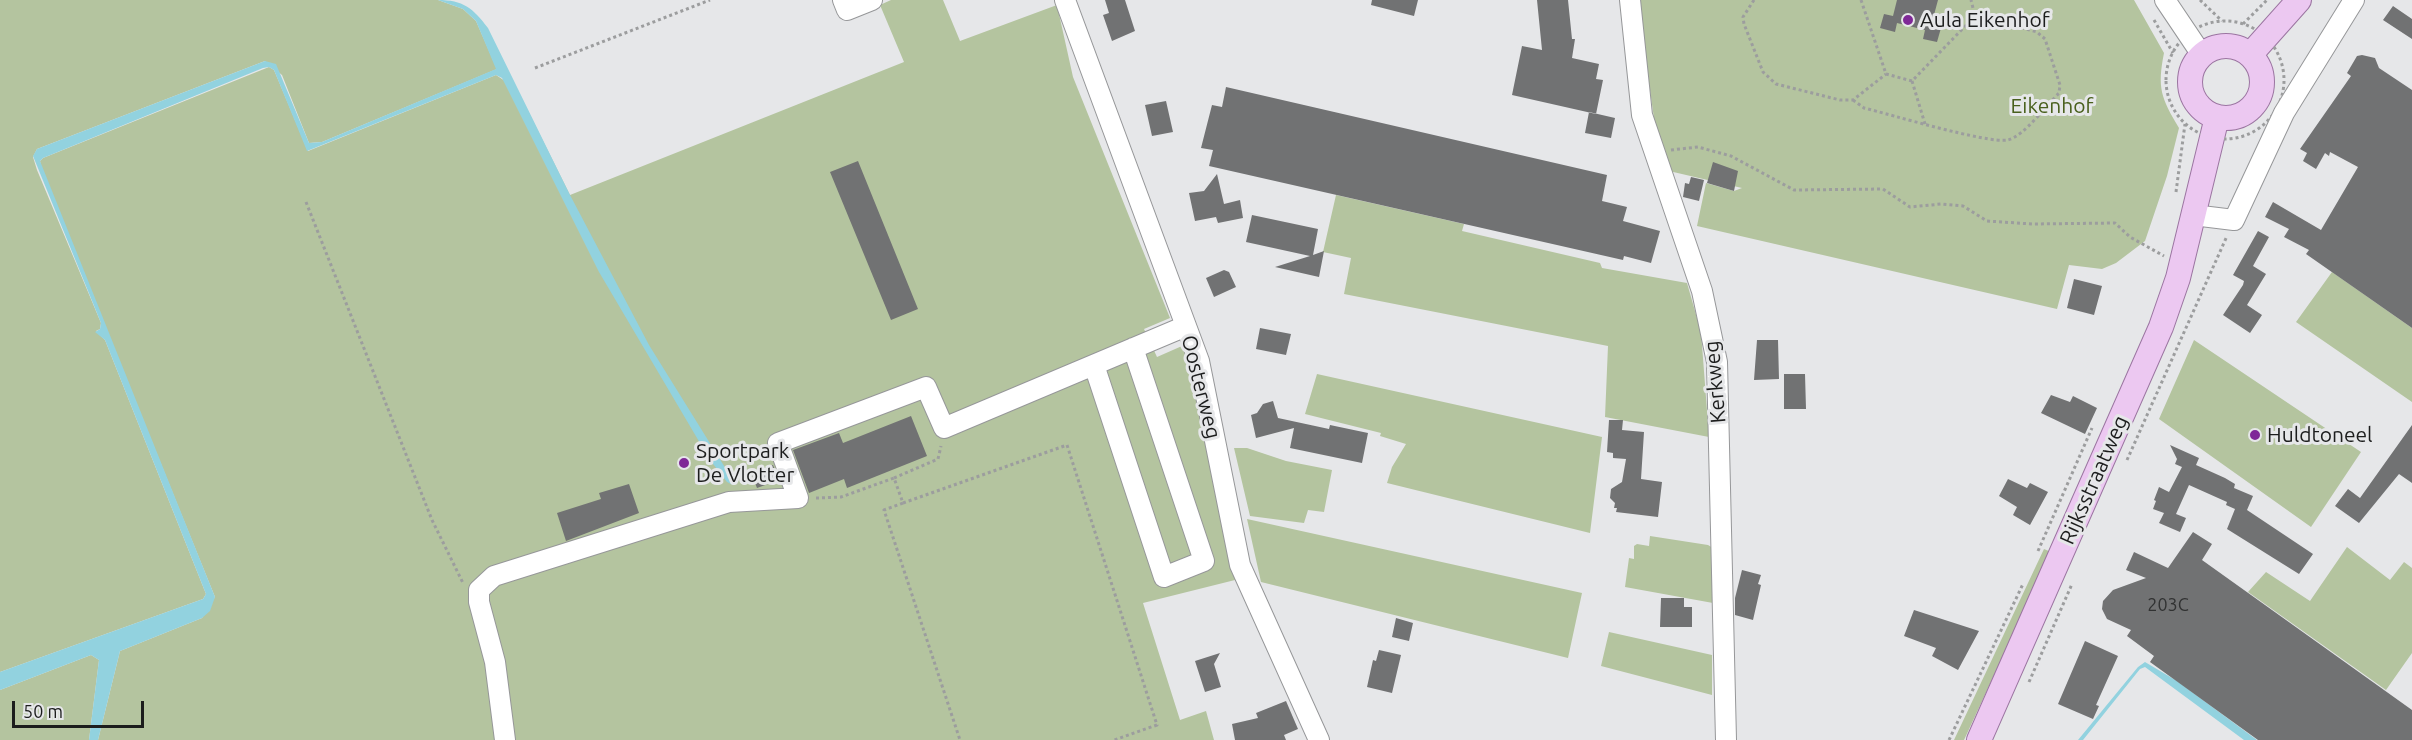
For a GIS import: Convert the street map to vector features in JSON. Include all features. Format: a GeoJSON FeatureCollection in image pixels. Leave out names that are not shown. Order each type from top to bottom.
{"type":"FeatureCollection","features":[{"type":"Feature","properties":{"kind":"main road"},"geometry":{"type":"LineString","coordinates":[[2257,46],[2262,83],[2258,99],[2248,111],[2215,127],[2196,102],[2191,90],[2192,71],[2202,55],[2213,48],[2226,45],[2239,48],[2257,46],[2299,0]]}},
{"type":"Feature","properties":{"kind":"main road","name":"Rijksstraatweg"},"geometry":{"type":"LineString","coordinates":[[1979,740],[2154,344],[2178,278],[2215,127]]}},
{"type":"Feature","properties":{"kind":"street"},"geometry":{"type":"LineString","coordinates":[[843,0],[847,10],[872,0]]}},
{"type":"Feature","properties":{"kind":"street","name":"Oosterweg"},"geometry":{"type":"LineString","coordinates":[[1065,0],[1199,361],[1240,565],[1319,740]]}},
{"type":"Feature","properties":{"kind":"street","name":"Kerkweg"},"geometry":{"type":"LineString","coordinates":[[1630,0],[1642,115],[1702,291],[1717,362],[1726,740]]}},
{"type":"Feature","properties":{"kind":"street"},"geometry":{"type":"LineString","coordinates":[[2193,215],[2234,220],[2284,112],[2354,0]]}},
{"type":"Feature","properties":{"kind":"street"},"geometry":{"type":"LineString","coordinates":[[2158,6],[2188,34],[2202,55]]}},
{"type":"Feature","properties":{"kind":"street"},"geometry":{"type":"LineString","coordinates":[[505,740],[495,662],[478,596],[479,590],[494,576],[729,502],[798,498],[778,442],[926,387],[945,428],[1186,326]]}},
{"type":"Feature","properties":{"kind":"street"},"geometry":{"type":"LineString","coordinates":[[1094,365],[1164,577],[1204,561],[1133,348]]}},
{"type":"Feature","properties":{"kind":"path"},"geometry":{"type":"LineString","coordinates":[[535,68],[710,0]]}},
{"type":"Feature","properties":{"kind":"path"},"geometry":{"type":"LineString","coordinates":[[1754,0],[1743,17],[1744,24],[1768,79],[1776,84],[1840,100],[1853,100],[1864,108],[1925,123],[2008,140],[2020,133],[2059,93],[2060,85],[2045,39],[2037,32],[1975,16]]}},
{"type":"Feature","properties":{"kind":"path"},"geometry":{"type":"LineString","coordinates":[[1862,0],[1886,74]]}},
{"type":"Feature","properties":{"kind":"path"},"geometry":{"type":"LineString","coordinates":[[1971,0],[1975,16]]}},
{"type":"Feature","properties":{"kind":"path"},"geometry":{"type":"LineString","coordinates":[[2200,0],[2222,21]]}},
{"type":"Feature","properties":{"kind":"path"},"geometry":{"type":"LineString","coordinates":[[2243,24],[2267,0]]}},
{"type":"Feature","properties":{"kind":"path"},"geometry":{"type":"LineString","coordinates":[[2158,6],[2173,53]]}},
{"type":"Feature","properties":{"kind":"path"},"geometry":{"type":"LineString","coordinates":[[1912,81],[1975,16]]}},
{"type":"Feature","properties":{"kind":"path"},"geometry":{"type":"LineString","coordinates":[[2222,21],[2243,24],[2257,46],[2277,53],[2283,71],[2283,90],[2277,109],[2265,124],[2249,134],[2231,139],[2215,127],[2185,124],[2173,109],[2166,90],[2166,71],[2173,53],[2188,34],[2204,25],[2222,21]]}},
{"type":"Feature","properties":{"kind":"path"},"geometry":{"type":"LineString","coordinates":[[1853,100],[1886,74]]}},
{"type":"Feature","properties":{"kind":"path"},"geometry":{"type":"LineString","coordinates":[[1886,74],[1912,81]]}},
{"type":"Feature","properties":{"kind":"path"},"geometry":{"type":"LineString","coordinates":[[1912,81],[1925,123]]}},
{"type":"Feature","properties":{"kind":"path"},"geometry":{"type":"LineString","coordinates":[[1655,151],[1708,148],[1740,160],[1794,190],[1884,189],[1910,207],[1941,204],[1963,206],[1987,221],[2032,224],[2115,223],[2130,237],[2166,257]]}},
{"type":"Feature","properties":{"kind":"path"},"geometry":{"type":"LineString","coordinates":[[306,202],[432,520],[460,580],[478,596]]}},
{"type":"Feature","properties":{"kind":"path","name":"Rijksstraatweg"},"geometry":{"type":"LineString","coordinates":[[2126,463],[2234,220]]}},
{"type":"Feature","properties":{"kind":"path","name":"Rijksstraatweg"},"geometry":{"type":"LineString","coordinates":[[2037,553],[2092,427]]}},
{"type":"Feature","properties":{"kind":"path"},"geometry":{"type":"LineString","coordinates":[[798,498],[841,497],[938,459],[945,428]]}},
{"type":"Feature","properties":{"kind":"path"},"geometry":{"type":"LineString","coordinates":[[960,740],[884,510],[1067,445],[1157,725],[1114,740]]}},
{"type":"Feature","properties":{"kind":"path"},"geometry":{"type":"LineString","coordinates":[[894,478],[903,503]]}},
{"type":"Feature","properties":{"kind":"path"},"geometry":{"type":"LineString","coordinates":[[1949,740],[2028,574]]}},
{"type":"Feature","properties":{"kind":"green space"},"geometry":{"type":"Polygon","coordinates":[[[0,0],[438,0],[463,9],[476,21],[497,69],[322,142],[309,143],[282,75],[265,61],[37,149],[33,157],[37,170],[101,323],[100,329],[96,331],[105,340],[206,594],[203,599],[0,672],[0,0]]]}},
{"type":"Feature","properties":{"kind":"green space","name":"Sportpark De Vlotter"},"geometry":{"type":"Polygon","coordinates":[[[891,0],[943,0],[960,41],[1057,5],[1073,77],[1170,318],[1144,329],[1157,357],[1182,346],[1195,374],[1235,580],[1143,603],[1180,720],[1206,711],[1214,740],[98,740],[120,651],[202,618],[215,597],[42,172],[40,161],[43,158],[269,67],[274,70],[308,151],[496,75],[517,89],[570,195],[904,62],[880,5],[891,0]]]}},
{"type":"Feature","properties":{"kind":"green space","name":"Eikenhof"},"geometry":{"type":"Polygon","coordinates":[[[1637,0],[2134,0],[2164,53],[2161,75],[2162,92],[2168,109],[2179,128],[2167,176],[2145,241],[2116,263],[2102,269],[2069,265],[2057,309],[1697,226],[1706,183],[1734,191],[1742,188],[1669,171],[1655,125],[1637,0]]]}},
{"type":"Feature","properties":{"kind":"green space"},"geometry":{"type":"Polygon","coordinates":[[[1336,195],[1464,224],[1462,231],[1600,263],[1602,268],[1687,283],[1701,332],[1709,437],[1605,417],[1608,346],[1344,294],[1351,258],[1323,252],[1336,195]]]}},
{"type":"Feature","properties":{"kind":"green space"},"geometry":{"type":"Polygon","coordinates":[[[2332,272],[2412,328],[2412,402],[2296,322],[2332,272]]]}},
{"type":"Feature","properties":{"kind":"green space"},"geometry":{"type":"Polygon","coordinates":[[[2194,340],[2361,452],[2311,527],[2159,419],[2194,340]]]}},
{"type":"Feature","properties":{"kind":"green space"},"geometry":{"type":"Polygon","coordinates":[[[1317,374],[1602,437],[1590,533],[1387,483],[1392,467],[1406,444],[1380,436],[1381,433],[1305,414],[1317,374]]]}},
{"type":"Feature","properties":{"kind":"green space"},"geometry":{"type":"Polygon","coordinates":[[[1234,448],[1247,448],[1286,461],[1332,470],[1324,512],[1308,510],[1304,523],[1250,516],[1234,448]]]}},
{"type":"Feature","properties":{"kind":"green space"},"geometry":{"type":"Polygon","coordinates":[[[1247,519],[1582,593],[1568,658],[1261,582],[1247,519]]]}},
{"type":"Feature","properties":{"kind":"green space"},"geometry":{"type":"Polygon","coordinates":[[[1650,536],[1708,545],[1713,548],[1713,603],[1625,587],[1629,558],[1634,559],[1634,546],[1637,544],[1649,546],[1650,536]]]}},
{"type":"Feature","properties":{"kind":"green space"},"geometry":{"type":"Polygon","coordinates":[[[2347,547],[2390,580],[2404,562],[2412,568],[2412,653],[2386,690],[2248,592],[2266,572],[2310,601],[2347,547]]]}},
{"type":"Feature","properties":{"kind":"green space"},"geometry":{"type":"Polygon","coordinates":[[[2044,549],[2051,552],[1964,740],[1954,740],[2044,549]]]}},
{"type":"Feature","properties":{"kind":"green space"},"geometry":{"type":"Polygon","coordinates":[[[1609,632],[1712,655],[1712,695],[1601,666],[1609,632]]]}},
{"type":"Feature","properties":{"kind":"green space"},"geometry":{"type":"Polygon","coordinates":[[[91,655],[99,660],[89,740],[0,740],[0,690],[91,655]]]}},
{"type":"Feature","properties":{"kind":"water"},"geometry":{"type":"Polygon","coordinates":[[[438,0],[447,0],[467,7],[488,28],[570,195],[649,345],[734,482],[733,485],[727,482],[710,460],[599,272],[502,78],[496,75],[307,151],[274,70],[269,67],[263,68],[40,161],[215,597],[210,611],[202,618],[120,651],[98,740],[89,740],[99,660],[91,655],[0,690],[0,672],[203,599],[206,594],[105,340],[95,332],[100,329],[101,323],[33,156],[37,149],[265,61],[276,64],[309,143],[322,142],[496,69],[476,21],[463,9],[438,0]]]}},
{"type":"Feature","properties":{"kind":"water"},"geometry":{"type":"Polygon","coordinates":[[[2145,662],[2177,681],[2257,740],[2244,740],[2145,667],[2140,669],[2083,740],[2078,740],[2138,667],[2145,662]]]}},
{"type":"Feature","properties":{"kind":"building"},"geometry":{"type":"Polygon","coordinates":[[[1105,0],[1125,0],[1135,31],[1112,41],[1103,15],[1109,13],[1105,0]]]}},
{"type":"Feature","properties":{"kind":"building"},"geometry":{"type":"Polygon","coordinates":[[[1372,0],[1418,0],[1414,16],[1371,5],[1372,0]]]}},
{"type":"Feature","properties":{"kind":"building"},"geometry":{"type":"Polygon","coordinates":[[[1537,0],[1568,0],[1572,39],[1575,39],[1572,58],[1599,64],[1596,79],[1603,80],[1596,114],[1512,95],[1522,46],[1542,50],[1537,0]]]}},
{"type":"Feature","properties":{"kind":"building","name":"Aula Eikenhof"},"geometry":{"type":"Polygon","coordinates":[[[1897,0],[1938,0],[1931,26],[1941,28],[1937,42],[1923,39],[1925,30],[1897,23],[1895,32],[1880,28],[1884,14],[1893,16],[1897,0]]]}},
{"type":"Feature","properties":{"kind":"building"},"geometry":{"type":"Polygon","coordinates":[[[2393,6],[2412,19],[2412,39],[2383,20],[2393,6]]]}},
{"type":"Feature","properties":{"kind":"building"},"geometry":{"type":"Polygon","coordinates":[[[2357,56],[2375,58],[2379,68],[2412,90],[2412,328],[2306,254],[2309,250],[2284,237],[2289,229],[2265,217],[2273,202],[2321,230],[2358,167],[2330,152],[2329,156],[2325,153],[2316,169],[2303,161],[2307,153],[2300,149],[2351,76],[2347,73],[2357,56]]]}},
{"type":"Feature","properties":{"kind":"building"},"geometry":{"type":"Polygon","coordinates":[[[1226,87],[1607,175],[1602,201],[1627,207],[1623,221],[1660,231],[1651,263],[1624,256],[1623,260],[1209,166],[1213,150],[1201,148],[1212,105],[1222,107],[1226,87]]]}},
{"type":"Feature","properties":{"kind":"building"},"geometry":{"type":"Polygon","coordinates":[[[1166,101],[1173,132],[1152,136],[1145,105],[1166,101]]]}},
{"type":"Feature","properties":{"kind":"building"},"geometry":{"type":"Polygon","coordinates":[[[1589,112],[1615,118],[1611,138],[1585,133],[1589,112]]]}},
{"type":"Feature","properties":{"kind":"building"},"geometry":{"type":"Polygon","coordinates":[[[858,161],[918,309],[891,320],[830,172],[858,161]]]}},
{"type":"Feature","properties":{"kind":"building"},"geometry":{"type":"Polygon","coordinates":[[[1713,162],[1738,171],[1734,191],[1707,183],[1713,162]]]}},
{"type":"Feature","properties":{"kind":"building"},"geometry":{"type":"Polygon","coordinates":[[[1217,174],[1224,204],[1240,200],[1243,218],[1218,223],[1216,217],[1195,221],[1189,193],[1204,191],[1217,174]]]}},
{"type":"Feature","properties":{"kind":"building"},"geometry":{"type":"Polygon","coordinates":[[[1691,177],[1704,180],[1699,201],[1683,197],[1685,183],[1689,184],[1691,177]]]}},
{"type":"Feature","properties":{"kind":"building"},"geometry":{"type":"Polygon","coordinates":[[[1252,215],[1318,229],[1313,255],[1324,251],[1319,277],[1275,267],[1310,256],[1246,242],[1252,215]]]}},
{"type":"Feature","properties":{"kind":"building"},"geometry":{"type":"Polygon","coordinates":[[[2258,231],[2269,237],[2253,266],[2266,274],[2247,305],[2262,315],[2250,333],[2223,315],[2243,285],[2244,281],[2233,275],[2258,231]]]}},
{"type":"Feature","properties":{"kind":"building"},"geometry":{"type":"Polygon","coordinates":[[[1224,270],[1229,272],[1236,287],[1214,297],[1206,278],[1224,270]]]}},
{"type":"Feature","properties":{"kind":"building"},"geometry":{"type":"Polygon","coordinates":[[[2074,279],[2102,286],[2094,315],[2067,308],[2074,279]]]}},
{"type":"Feature","properties":{"kind":"building"},"geometry":{"type":"Polygon","coordinates":[[[1260,328],[1291,334],[1286,355],[1256,349],[1260,328]]]}},
{"type":"Feature","properties":{"kind":"building"},"geometry":{"type":"Polygon","coordinates":[[[1757,340],[1778,340],[1779,379],[1754,380],[1757,340]]]}},
{"type":"Feature","properties":{"kind":"building"},"geometry":{"type":"Polygon","coordinates":[[[1784,374],[1805,374],[1806,409],[1784,409],[1784,374]]]}},
{"type":"Feature","properties":{"kind":"building"},"geometry":{"type":"Polygon","coordinates":[[[2051,395],[2070,402],[2073,396],[2097,408],[2085,434],[2041,413],[2051,395]]]}},
{"type":"Feature","properties":{"kind":"building"},"geometry":{"type":"Polygon","coordinates":[[[1273,401],[1278,418],[1329,429],[1330,425],[1368,433],[1362,463],[1290,448],[1294,428],[1256,438],[1251,415],[1257,413],[1263,404],[1273,401]]]}},
{"type":"Feature","properties":{"kind":"building"},"geometry":{"type":"Polygon","coordinates":[[[911,416],[927,456],[847,488],[844,479],[809,493],[793,450],[839,433],[843,443],[911,416]]]}},
{"type":"Feature","properties":{"kind":"building"},"geometry":{"type":"Polygon","coordinates":[[[1609,420],[1623,420],[1622,430],[1644,432],[1641,479],[1662,482],[1658,517],[1616,512],[1615,503],[1610,498],[1611,489],[1622,482],[1626,459],[1613,458],[1613,453],[1607,452],[1609,420]]]}},
{"type":"Feature","properties":{"kind":"building"},"geometry":{"type":"Polygon","coordinates":[[[2412,425],[2412,483],[2399,474],[2359,523],[2335,506],[2348,489],[2360,498],[2412,425]]]}},
{"type":"Feature","properties":{"kind":"building"},"geometry":{"type":"Polygon","coordinates":[[[2170,445],[2199,458],[2196,465],[2225,478],[2235,484],[2234,488],[2253,496],[2247,510],[2313,554],[2299,574],[2227,529],[2235,509],[2226,505],[2227,502],[2189,485],[2176,514],[2186,518],[2180,532],[2159,523],[2164,513],[2153,509],[2159,487],[2169,492],[2182,467],[2175,464],[2177,459],[2170,445]]]}},
{"type":"Feature","properties":{"kind":"building"},"geometry":{"type":"Polygon","coordinates":[[[773,465],[779,480],[757,488],[751,473],[773,465]]]}},
{"type":"Feature","properties":{"kind":"building"},"geometry":{"type":"Polygon","coordinates":[[[2008,479],[2027,488],[2030,483],[2048,492],[2030,525],[2013,515],[2017,507],[1999,496],[2008,479]]]}},
{"type":"Feature","properties":{"kind":"building"},"geometry":{"type":"Polygon","coordinates":[[[629,484],[639,513],[566,541],[557,513],[601,499],[599,493],[629,484]]]}},
{"type":"Feature","properties":{"kind":"building"},"geometry":{"type":"Polygon","coordinates":[[[2193,532],[2212,544],[2202,560],[2412,710],[2412,740],[2258,740],[2150,662],[2154,656],[2127,636],[2131,630],[2107,619],[2102,609],[2103,601],[2113,590],[2146,578],[2126,570],[2134,552],[2168,568],[2193,532]]]}},
{"type":"Feature","properties":{"kind":"building"},"geometry":{"type":"Polygon","coordinates":[[[1742,570],[1761,575],[1753,620],[1735,615],[1735,598],[1742,570]]]}},
{"type":"Feature","properties":{"kind":"building"},"geometry":{"type":"Polygon","coordinates":[[[1661,598],[1684,598],[1684,607],[1692,607],[1692,627],[1660,627],[1661,598]]]}},
{"type":"Feature","properties":{"kind":"building"},"geometry":{"type":"Polygon","coordinates":[[[1914,610],[1979,631],[1958,670],[1932,656],[1936,648],[1904,636],[1914,610]]]}},
{"type":"Feature","properties":{"kind":"building"},"geometry":{"type":"Polygon","coordinates":[[[1396,618],[1413,623],[1409,641],[1392,637],[1396,618]]]}},
{"type":"Feature","properties":{"kind":"building"},"geometry":{"type":"Polygon","coordinates":[[[2085,641],[2118,656],[2096,705],[2099,706],[2093,719],[2058,704],[2085,641]]]}},
{"type":"Feature","properties":{"kind":"building"},"geometry":{"type":"Polygon","coordinates":[[[1379,650],[1401,655],[1392,693],[1367,687],[1373,660],[1376,661],[1379,650]]]}},
{"type":"Feature","properties":{"kind":"building"},"geometry":{"type":"Polygon","coordinates":[[[1220,653],[1214,664],[1221,687],[1205,692],[1195,661],[1220,653]]]}},
{"type":"Feature","properties":{"kind":"building"},"geometry":{"type":"Polygon","coordinates":[[[1286,701],[1298,729],[1284,735],[1286,740],[1235,740],[1232,724],[1258,718],[1256,713],[1286,701]]]}},
{"type":"Feature","properties":{"kind":"place","name":"Aula Eikenhof"},"geometry":{"type":"Point","coordinates":[1908,20]}},
{"type":"Feature","properties":{"kind":"place","name":"Huldtoneel"},"geometry":{"type":"Point","coordinates":[2255,435]}},
{"type":"Feature","properties":{"kind":"place","name":"Sportpark De Vlotter"},"geometry":{"type":"Point","coordinates":[684,463]}}]}
